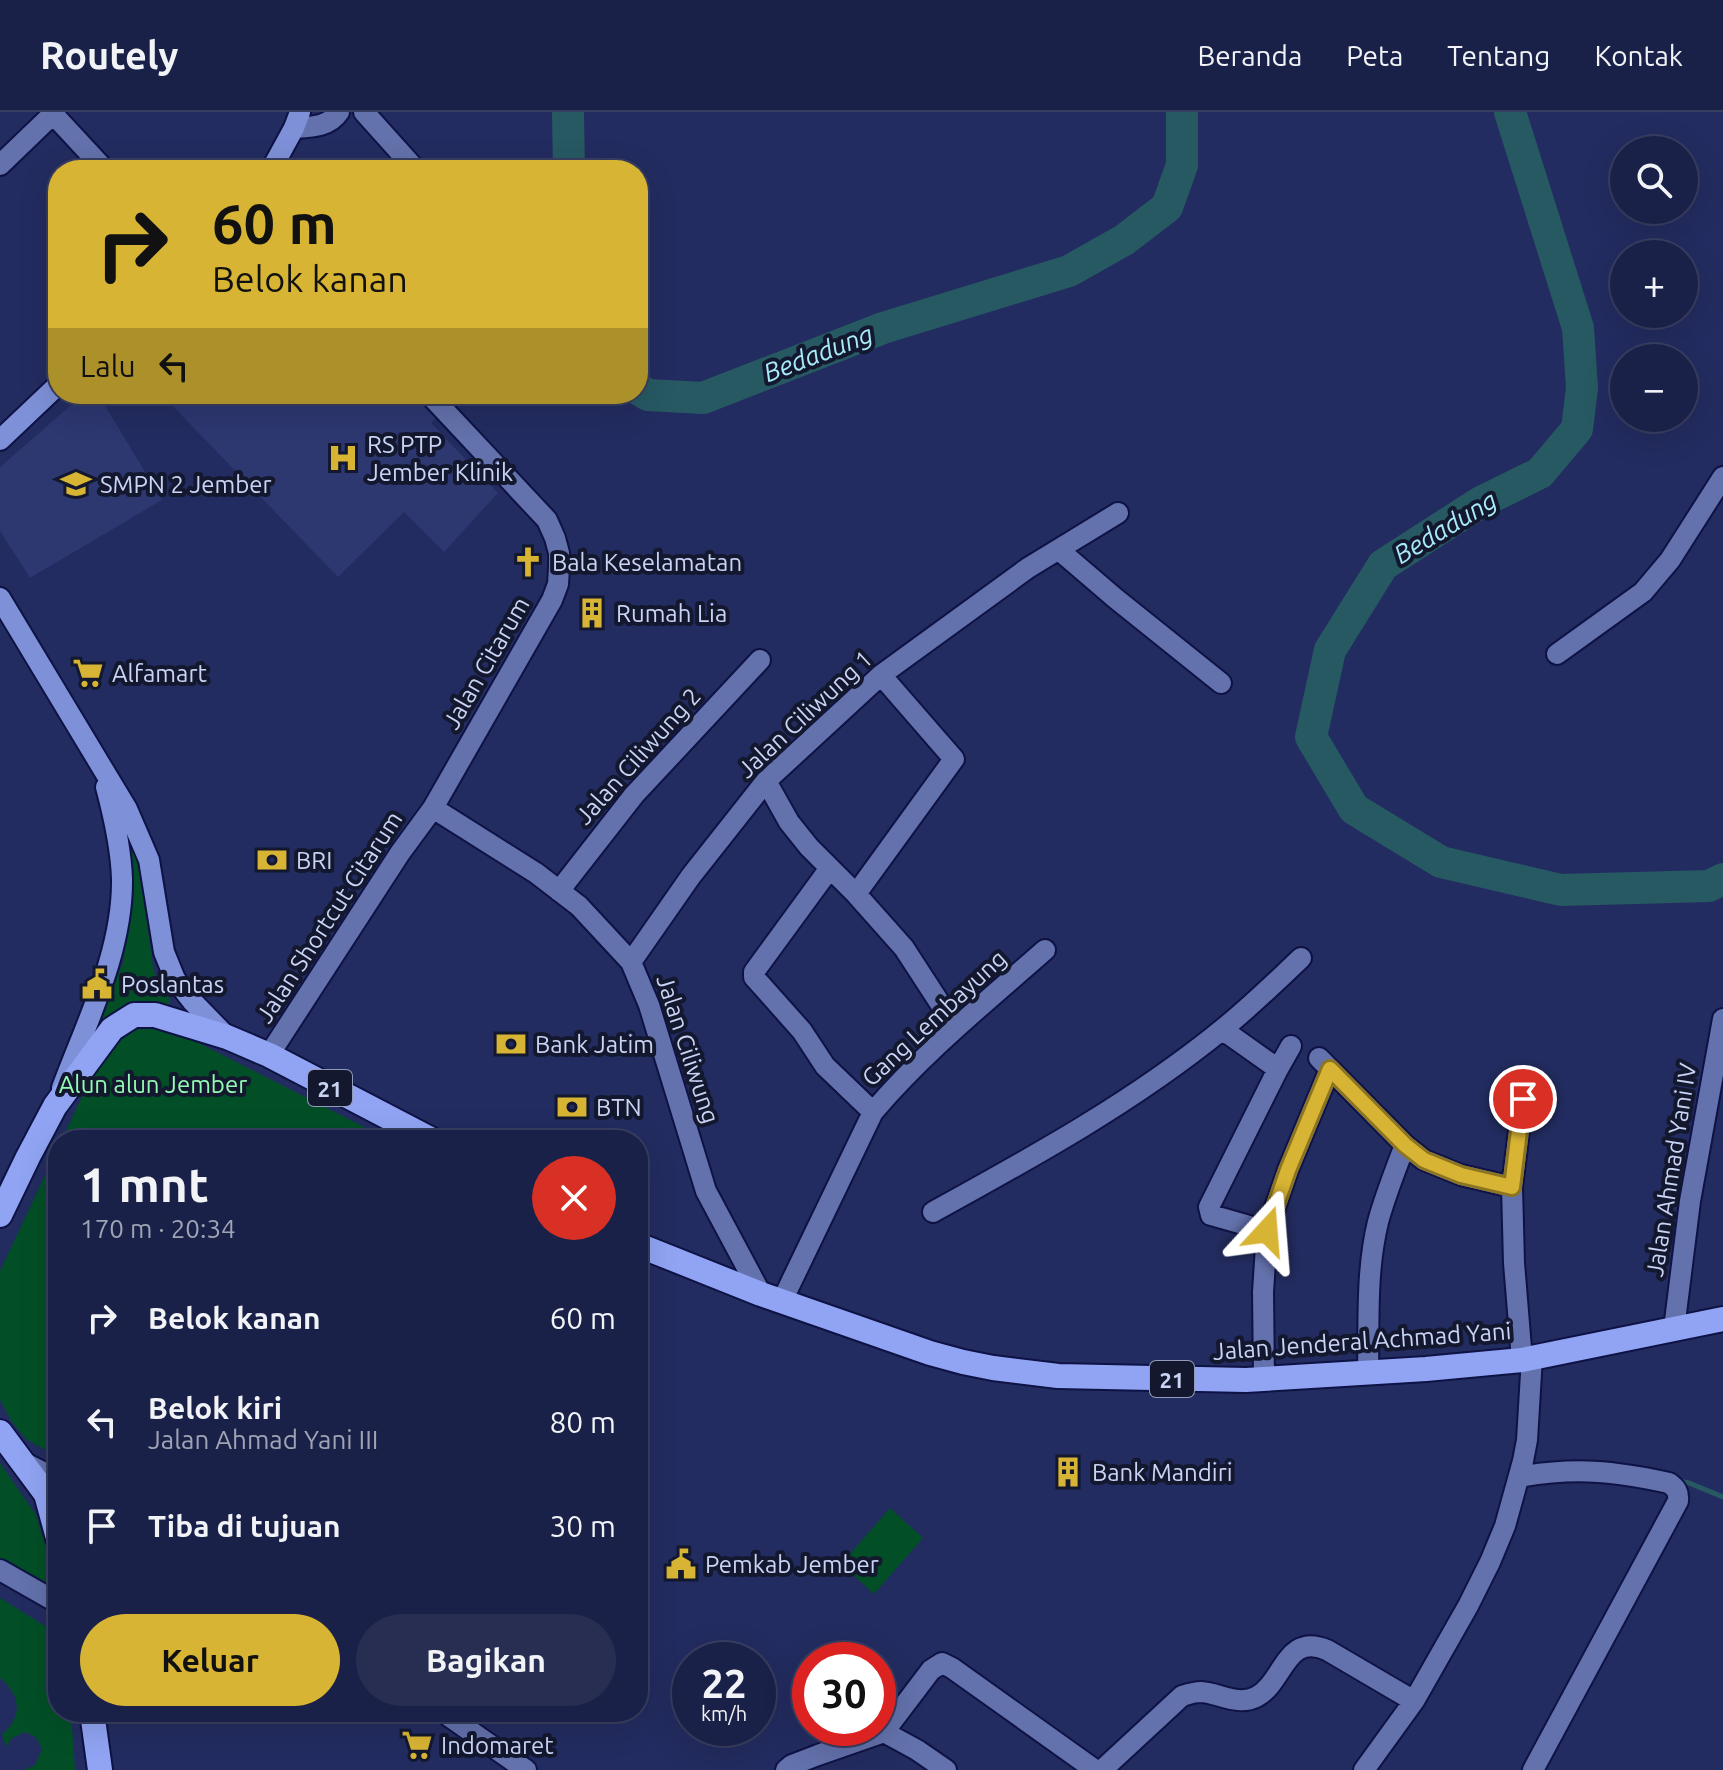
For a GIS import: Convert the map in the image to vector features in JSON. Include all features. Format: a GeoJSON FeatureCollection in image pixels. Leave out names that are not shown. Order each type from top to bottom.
{"type":"FeatureCollection","features":[{"type":"Feature","properties":{"kind":"highway","name":"21"},"geometry":{"type":"LineString","coordinates":[[0,1215],[55,1106],[112,1029],[134,1015],[155,1015],[227,1037],[269,1055],[413,1130]]}},
{"type":"Feature","properties":{"kind":"highway","name":"Jalan Jenderal Achmad Yani"},"geometry":{"type":"LineString","coordinates":[[648,1249],[771,1298],[930,1353],[993,1368],[1070,1376],[1246,1380],[1368,1373],[1527,1359],[1723,1319]]}},
{"type":"Feature","properties":{"kind":"highway"},"geometry":{"type":"LineString","coordinates":[[0,1432],[46,1494],[48,1501]]}},
{"type":"Feature","properties":{"kind":"highway"},"geometry":{"type":"LineString","coordinates":[[93,1722],[100,1770]]}},
{"type":"Feature","properties":{"kind":"main road"},"geometry":{"type":"LineString","coordinates":[[276,160],[297,120]]}},
{"type":"Feature","properties":{"kind":"main road"},"geometry":{"type":"LineString","coordinates":[[0,440],[48,394]]}},
{"type":"Feature","properties":{"kind":"main road"},"geometry":{"type":"LineString","coordinates":[[0,598],[127,809],[149,860],[158,926],[175,979],[227,1037]]}},
{"type":"Feature","properties":{"kind":"main road"},"geometry":{"type":"LineString","coordinates":[[55,1106],[99,991],[120,909],[122,882],[119,843],[101,765]]}},
{"type":"Feature","properties":{"kind":"street"},"geometry":{"type":"LineString","coordinates":[[297,120],[327,123],[334,120],[339,112]]}},
{"type":"Feature","properties":{"kind":"street"},"geometry":{"type":"LineString","coordinates":[[364,112],[407,160]]}},
{"type":"Feature","properties":{"kind":"street"},"geometry":{"type":"LineString","coordinates":[[0,165],[54,113],[96,160]]}},
{"type":"Feature","properties":{"kind":"street","name":"Jalan Citarum"},"geometry":{"type":"LineString","coordinates":[[433,808],[552,600],[558,584],[559,568],[559,553],[547,520],[438,404]]}},
{"type":"Feature","properties":{"kind":"street"},"geometry":{"type":"LineString","coordinates":[[1557,654],[1643,592],[1670,560],[1723,477]]}},
{"type":"Feature","properties":{"kind":"street","name":"Jalan Ciliwung 1"},"geometry":{"type":"LineString","coordinates":[[631,962],[691,876],[766,781],[881,675],[1028,568],[1118,513]]}},
{"type":"Feature","properties":{"kind":"street"},"geometry":{"type":"LineString","coordinates":[[1059,550],[1221,683]]}},
{"type":"Feature","properties":{"kind":"street","name":"Jalan Ciliwung 2"},"geometry":{"type":"LineString","coordinates":[[559,891],[634,795],[760,660]]}},
{"type":"Feature","properties":{"kind":"street"},"geometry":{"type":"LineString","coordinates":[[856,894],[954,759],[881,675]]}},
{"type":"Feature","properties":{"kind":"street"},"geometry":{"type":"LineString","coordinates":[[766,781],[789,822],[809,847],[904,948],[956,1028]]}},
{"type":"Feature","properties":{"kind":"street","name":"Jalan Ciliwung"},"geometry":{"type":"LineString","coordinates":[[433,808],[536,873],[579,906],[631,962],[649,1005],[706,1191],[771,1298]]}},
{"type":"Feature","properties":{"kind":"street","name":"Jalan Shortcut Citarum"},"geometry":{"type":"LineString","coordinates":[[269,1055],[400,853],[433,808]]}},
{"type":"Feature","properties":{"kind":"street"},"geometry":{"type":"LineString","coordinates":[[830,868],[754,972],[754,977],[802,1031],[825,1066],[873,1112]]}},
{"type":"Feature","properties":{"kind":"street","name":"Gang Lembayung"},"geometry":{"type":"LineString","coordinates":[[771,1298],[873,1112],[956,1028],[1045,950]]}},
{"type":"Feature","properties":{"kind":"street"},"geometry":{"type":"LineString","coordinates":[[933,1212],[1104,1114],[1223,1030],[1301,958]]}},
{"type":"Feature","properties":{"kind":"street","name":"Jalan Ahmad Yani IV"},"geometry":{"type":"LineString","coordinates":[[1674,1329],[1686,1224],[1723,1019]]}},
{"type":"Feature","properties":{"kind":"street"},"geometry":{"type":"LineString","coordinates":[[1223,1030],[1278,1069]]}},
{"type":"Feature","properties":{"kind":"street"},"geometry":{"type":"LineString","coordinates":[[1267,1231],[1211,1215],[1209,1207],[1291,1046]]}},
{"type":"Feature","properties":{"kind":"street"},"geometry":{"type":"LineString","coordinates":[[1264,1379],[1263,1292],[1267,1231],[1324,1064],[1424,1160],[1482,1181],[1512,1187]]}},
{"type":"Feature","properties":{"kind":"street"},"geometry":{"type":"LineString","coordinates":[[1364,1770],[1414,1701],[1468,1606],[1505,1526],[1519,1477],[1527,1440],[1527,1359],[1514,1263],[1512,1187],[1523,1099]]}},
{"type":"Feature","properties":{"kind":"street"},"geometry":{"type":"LineString","coordinates":[[1368,1373],[1373,1245],[1387,1190],[1405,1145]]}},
{"type":"Feature","properties":{"kind":"street"},"geometry":{"type":"LineString","coordinates":[[22,1461],[48,1475]]}},
{"type":"Feature","properties":{"kind":"street"},"geometry":{"type":"LineString","coordinates":[[1519,1477],[1552,1471],[1590,1470],[1669,1483],[1679,1495],[1533,1770]]}},
{"type":"Feature","properties":{"kind":"street"},"geometry":{"type":"LineString","coordinates":[[0,1570],[48,1597]]}},
{"type":"Feature","properties":{"kind":"street"},"geometry":{"type":"LineString","coordinates":[[1102,1770],[1182,1696],[1199,1692],[1243,1701],[1255,1698],[1263,1692],[1290,1655],[1307,1645],[1327,1650],[1414,1701]]}},
{"type":"Feature","properties":{"kind":"street"},"geometry":{"type":"LineString","coordinates":[[896,1716],[931,1670],[942,1663],[1095,1770]]}},
{"type":"Feature","properties":{"kind":"street"},"geometry":{"type":"LineString","coordinates":[[457,1722],[526,1770]]}},
{"type":"Feature","properties":{"kind":"street"},"geometry":{"type":"LineString","coordinates":[[896,1739],[946,1770]]}},
{"type":"Feature","properties":{"kind":"street"},"geometry":{"type":"LineString","coordinates":[[789,1768],[844,1746]]}},
{"type":"Feature","properties":{"kind":"shaded area","name":"SMPN 2 Jember"},"geometry":{"type":"Polygon","coordinates":[[[72,404],[104,404],[162,500],[30,578],[0,531],[0,467],[72,404]]]}},
{"type":"Feature","properties":{"kind":"shaded area","name":"RS PTP Jember Klinik"},"geometry":{"type":"Polygon","coordinates":[[[171,404],[450,404],[431,423],[498,493],[444,552],[404,512],[338,577],[171,404]]]}},
{"type":"Feature","properties":{"kind":"green space"},"geometry":{"type":"Polygon","coordinates":[[[128,834],[136,846],[153,966],[170,1004],[135,1005],[120,1010],[92,1039],[102,1008],[123,963],[134,883],[128,834]]]}},
{"type":"Feature","properties":{"kind":"green space","name":"Alun alun Jember"},"geometry":{"type":"Polygon","coordinates":[[[142,1026],[175,1031],[370,1130],[67,1130],[110,1044],[125,1032],[142,1026]]]}},
{"type":"Feature","properties":{"kind":"green space","name":"Alun alun Jember"},"geometry":{"type":"Polygon","coordinates":[[[48,1169],[48,1451],[26,1439],[0,1400],[0,1271],[48,1169]]]}},
{"type":"Feature","properties":{"kind":"green space"},"geometry":{"type":"Polygon","coordinates":[[[0,1463],[36,1515],[48,1554],[48,1589],[0,1560],[0,1463]]]}},
{"type":"Feature","properties":{"kind":"green space"},"geometry":{"type":"Polygon","coordinates":[[[890,1508],[923,1538],[874,1594],[841,1564],[890,1508]]]}},
{"type":"Feature","properties":{"kind":"green space"},"geometry":{"type":"Polygon","coordinates":[[[0,1598],[48,1628],[48,1722],[72,1722],[75,1770],[24,1770],[35,1765],[42,1749],[36,1737],[25,1732],[12,1738],[6,1747],[2,1734],[14,1720],[17,1706],[12,1691],[0,1678],[0,1598]]]}},
{"type":"Feature","properties":{"kind":"waterway","name":"Bedadung"},"geometry":{"type":"LineString","coordinates":[[568,112],[569,160]]}},
{"type":"Feature","properties":{"kind":"waterway","name":"Bedadung"},"geometry":{"type":"LineString","coordinates":[[648,395],[703,398],[883,328],[1069,271],[1124,240],[1167,207],[1182,165],[1182,112]]}},
{"type":"Feature","properties":{"kind":"waterway","name":"Bedadung"},"geometry":{"type":"LineString","coordinates":[[1510,112],[1578,328],[1582,388],[1577,429],[1540,473],[1481,502],[1383,565],[1330,650],[1311,737],[1354,809],[1441,862],[1561,890],[1709,886],[1723,879]]}},
{"type":"Feature","properties":{"kind":"waterway"},"geometry":{"type":"LineString","coordinates":[[1679,1481],[1723,1497]]}},
{"type":"Feature","properties":{"kind":"place","name":"RS PTP Jember Klinik"},"geometry":{"type":"Point","coordinates":[343,458]}},
{"type":"Feature","properties":{"kind":"place","name":"SMPN 2 Jember"},"geometry":{"type":"Point","coordinates":[76,484]}},
{"type":"Feature","properties":{"kind":"place","name":"Bala Keselamatan"},"geometry":{"type":"Point","coordinates":[528,562]}},
{"type":"Feature","properties":{"kind":"place","name":"Rumah Lia"},"geometry":{"type":"Point","coordinates":[592,613]}},
{"type":"Feature","properties":{"kind":"place","name":"Alfamart"},"geometry":{"type":"Point","coordinates":[88,673]}},
{"type":"Feature","properties":{"kind":"place","name":"BRI"},"geometry":{"type":"Point","coordinates":[272,860]}},
{"type":"Feature","properties":{"kind":"place","name":"Poslantas"},"geometry":{"type":"Point","coordinates":[97,984]}},
{"type":"Feature","properties":{"kind":"place","name":"Bank Jatim"},"geometry":{"type":"Point","coordinates":[511,1044]}},
{"type":"Feature","properties":{"kind":"place","name":"BTN"},"geometry":{"type":"Point","coordinates":[572,1107]}},
{"type":"Feature","properties":{"kind":"place","name":"Bank Mandiri"},"geometry":{"type":"Point","coordinates":[1068,1472]}},
{"type":"Feature","properties":{"kind":"place","name":"Pemkab Jember"},"geometry":{"type":"Point","coordinates":[681,1564]}},
{"type":"Feature","properties":{"kind":"place","name":"Indomaret"},"geometry":{"type":"Point","coordinates":[417,1745]}},
{"type":"Feature","properties":{"kind":"route"},"geometry":{"type":"LineString","coordinates":[[1267,1231],[1306,1122],[1330,1069],[1405,1145],[1424,1160],[1461,1175],[1512,1187],[1523,1099]]}}]}
